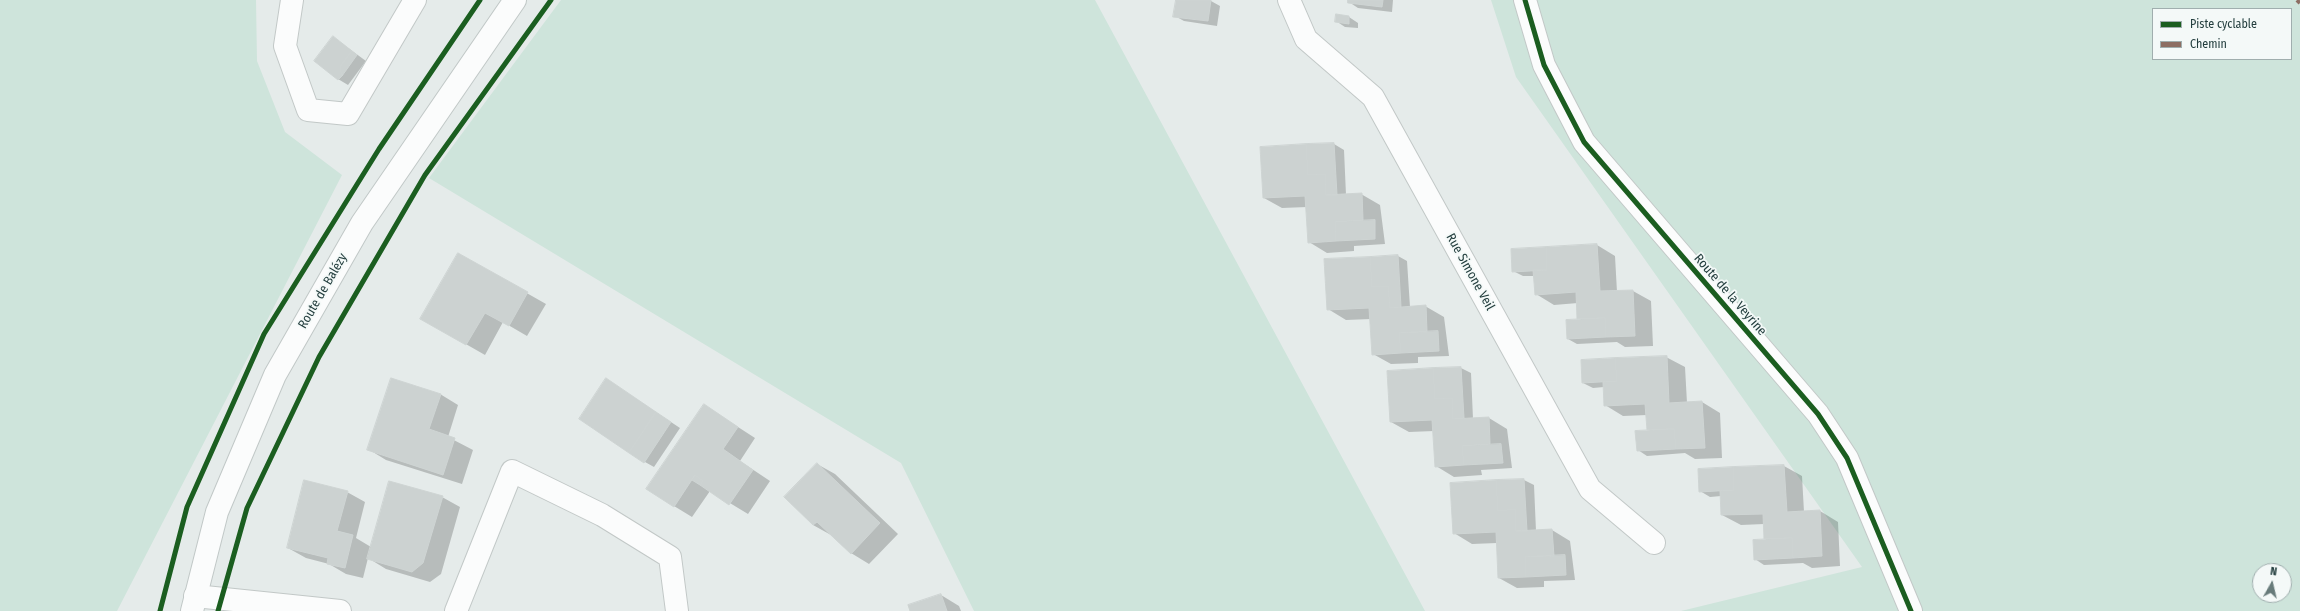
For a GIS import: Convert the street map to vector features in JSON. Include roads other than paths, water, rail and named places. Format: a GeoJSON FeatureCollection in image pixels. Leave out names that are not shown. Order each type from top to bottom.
{"type":"FeatureCollection","features":[{"type":"Feature","properties":{"kind":"street"},"geometry":{"type":"LineString","coordinates":[[292,0],[285,46],[308,110],[348,114],[414,0]]}},
{"type":"Feature","properties":{"kind":"street","name":"Route de Balézy"},"geometry":{"type":"LineString","coordinates":[[193,603],[217,512],[275,375],[362,223],[515,0]]}},
{"type":"Feature","properties":{"kind":"street","name":"Rue Simone Veil"},"geometry":{"type":"LineString","coordinates":[[1289,0],[1306,39],[1373,97],[1590,489],[1654,543]]}},
{"type":"Feature","properties":{"kind":"street","name":"Route de la Veyrine"},"geometry":{"type":"LineString","coordinates":[[1525,0],[1544,65],[1584,142],[1818,414],[1847,458],[1911,611]]}},
{"type":"Feature","properties":{"kind":"street"},"geometry":{"type":"LineString","coordinates":[[456,611],[512,471],[602,515],[670,557],[676,611]]}},
{"type":"Feature","properties":{"kind":"street"},"geometry":{"type":"LineString","coordinates":[[193,603],[340,611]]}}]}
